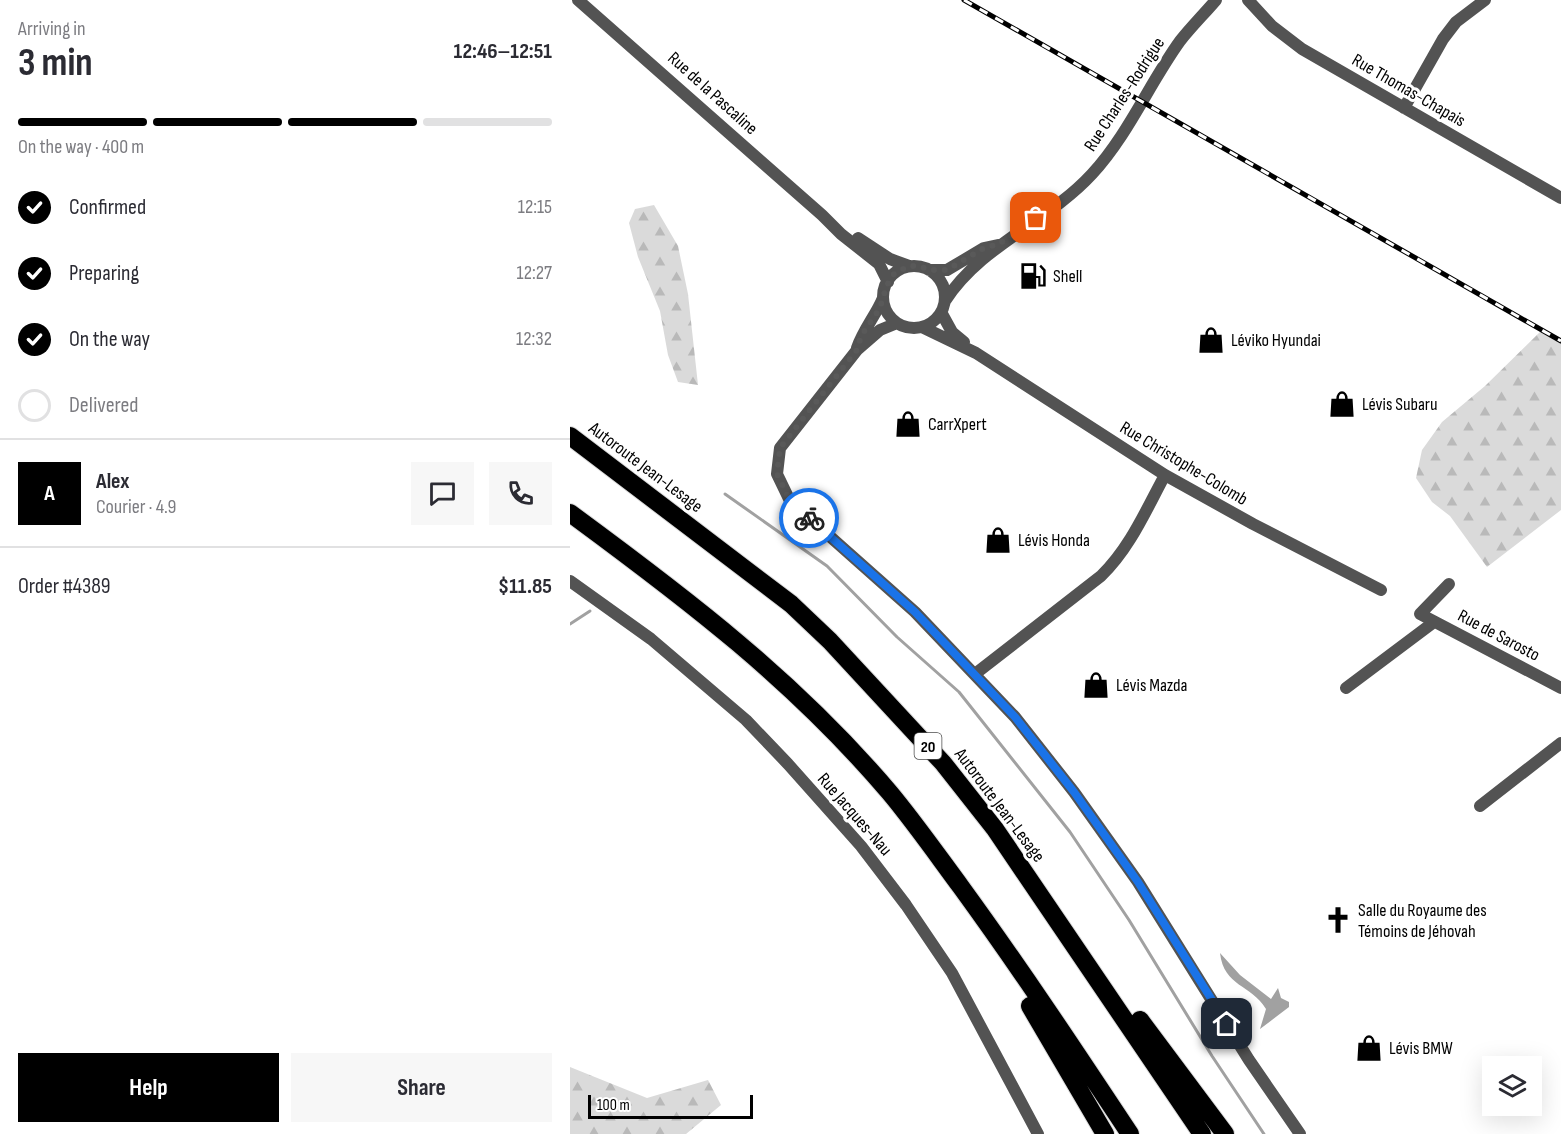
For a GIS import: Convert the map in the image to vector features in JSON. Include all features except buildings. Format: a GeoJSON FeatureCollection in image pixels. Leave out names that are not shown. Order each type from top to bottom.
{"type":"FeatureCollection","features":[{"type":"Feature","properties":{"kind":"highway","name":"Autoroute Jean-Lesage"},"geometry":{"type":"LineString","coordinates":[[570,436],[791,604],[830,641],[943,763],[995,829],[1202,1134]]}},
{"type":"Feature","properties":{"kind":"highway"},"geometry":{"type":"LineString","coordinates":[[570,513],[718,624],[799,697],[889,793],[974,905],[1130,1134]]}},
{"type":"Feature","properties":{"kind":"highway"},"geometry":{"type":"LineString","coordinates":[[995,829],[1027,864],[1225,1134]]}},
{"type":"Feature","properties":{"kind":"highway"},"geometry":{"type":"LineString","coordinates":[[974,905],[983,926],[1106,1134]]}},
{"type":"Feature","properties":{"kind":"street","name":"Rue de la Pascaline"},"geometry":{"type":"LineString","coordinates":[[578,0],[841,234],[879,264],[888,282]]}},
{"type":"Feature","properties":{"kind":"street","name":"Rue Charles-Rodrigue"},"geometry":{"type":"LineString","coordinates":[[943,306],[963,276],[999,244],[1074,192],[1092,173],[1112,150],[1180,41],[1216,0]]}},
{"type":"Feature","properties":{"kind":"street","name":"Rue Thomas-Chapais"},"geometry":{"type":"LineString","coordinates":[[1248,0],[1272,26],[1302,50],[1561,198]]}},
{"type":"Feature","properties":{"kind":"street"},"geometry":{"type":"LineString","coordinates":[[1404,108],[1443,39],[1456,22],[1485,0]]}},
{"type":"Feature","properties":{"kind":"street","name":"Rue de la Pascaline"},"geometry":{"type":"LineString","coordinates":[[822,215],[890,259],[909,266]]}},
{"type":"Feature","properties":{"kind":"street","name":"Rue Charles-Rodrigue"},"geometry":{"type":"LineString","coordinates":[[929,270],[947,270],[984,248],[999,244]]}},
{"type":"Feature","properties":{"kind":"street"},"geometry":{"type":"LineString","coordinates":[[857,350],[861,336],[878,311],[888,282],[894,274],[909,266],[920,266],[929,270],[942,282],[943,306],[934,321],[922,327],[908,327],[897,322],[886,310],[884,297]]}},
{"type":"Feature","properties":{"kind":"street","name":"Rue Christophe-Colomb"},"geometry":{"type":"LineString","coordinates":[[943,306],[952,332],[976,353]]}},
{"type":"Feature","properties":{"kind":"street"},"geometry":{"type":"LineString","coordinates":[[897,322],[880,330],[857,350],[780,448],[777,474],[790,501],[915,612],[1015,717],[1074,792],[1138,882],[1249,1060],[1300,1134]]}},
{"type":"Feature","properties":{"kind":"street","name":"Rue Christophe-Colomb"},"geometry":{"type":"LineString","coordinates":[[922,327],[976,353],[1165,475],[1253,524],[1381,590]]}},
{"type":"Feature","properties":{"kind":"street"},"geometry":{"type":"LineString","coordinates":[[975,674],[1101,576],[1125,547],[1165,475]]}},
{"type":"Feature","properties":{"kind":"street","name":"Rue Jacques-Nau"},"geometry":{"type":"LineString","coordinates":[[570,581],[651,639],[746,720],[861,846],[906,905],[952,973],[1038,1134]]}},
{"type":"Feature","properties":{"kind":"street","name":"Rue de Sarosto"},"geometry":{"type":"LineString","coordinates":[[1449,584],[1420,614],[1561,688]]}},
{"type":"Feature","properties":{"kind":"street"},"geometry":{"type":"LineString","coordinates":[[1346,688],[1434,622]]}},
{"type":"Feature","properties":{"kind":"street"},"geometry":{"type":"LineString","coordinates":[[1480,806],[1561,743]]}},
{"type":"Feature","properties":{"kind":"green space"},"geometry":{"type":"Polygon","coordinates":[[[654,205],[678,246],[688,294],[698,385],[678,382],[668,355],[660,311],[638,257],[629,223],[635,209],[654,205]]]}},
{"type":"Feature","properties":{"kind":"green space"},"geometry":{"type":"Polygon","coordinates":[[[1541,331],[1561,343],[1561,510],[1487,567],[1450,516],[1432,502],[1416,478],[1422,450],[1442,422],[1485,386],[1541,331]]]}},
{"type":"Feature","properties":{"kind":"green space"},"geometry":{"type":"Polygon","coordinates":[[[570,1067],[647,1098],[708,1080],[721,1105],[686,1134],[570,1134],[570,1067]]]}},
{"type":"Feature","properties":{"kind":"shaded area"},"geometry":{"type":"Polygon","coordinates":[[[1220,953],[1240,975],[1271,999],[1278,988],[1281,998],[1289,1002],[1289,1007],[1260,1029],[1266,1009],[1253,994],[1227,973],[1220,953]]]}},
{"type":"Feature","properties":{"kind":"waterway"},"geometry":{"type":"LineString","coordinates":[[725,494],[827,566],[897,637],[959,692],[1070,832],[1129,920],[1212,1056],[1264,1134]]}},
{"type":"Feature","properties":{"kind":"waterway"},"geometry":{"type":"LineString","coordinates":[[570,624],[590,611]]}},
{"type":"Feature","properties":{"kind":"railway"},"geometry":{"type":"LineString","coordinates":[[964,0],[1561,341]]}},
{"type":"Feature","properties":{"kind":"way so far"},"geometry":{"type":"LineString","coordinates":[[809,518],[790,501],[777,474],[780,448],[857,350],[861,336],[878,311],[890,278],[899,270],[909,266],[920,266],[929,270],[947,270],[984,248],[999,244],[1036,218]]}},
{"type":"Feature","properties":{"kind":"place","name":"Shell"},"geometry":{"type":"Point","coordinates":[1033,276]}},
{"type":"Feature","properties":{"kind":"place","name":"Léviko Hyundai"},"geometry":{"type":"Point","coordinates":[1211,340]}},
{"type":"Feature","properties":{"kind":"place","name":"Lévis Subaru"},"geometry":{"type":"Point","coordinates":[1342,404]}},
{"type":"Feature","properties":{"kind":"place","name":"CarrXpert"},"geometry":{"type":"Point","coordinates":[908,424]}},
{"type":"Feature","properties":{"kind":"place","name":"Lévis Honda"},"geometry":{"type":"Point","coordinates":[998,540]}},
{"type":"Feature","properties":{"kind":"place","name":"Lévis Mazda"},"geometry":{"type":"Point","coordinates":[1096,685]}},
{"type":"Feature","properties":{"kind":"place","name":"Salle du Royaume des Témoins de Jéhovah"},"geometry":{"type":"Point","coordinates":[1338,920]}},
{"type":"Feature","properties":{"kind":"place","name":"Lévis BMW"},"geometry":{"type":"Point","coordinates":[1369,1048]}},
{"type":"Feature","properties":{"kind":"route"},"geometry":{"type":"LineString","coordinates":[[809,518],[915,612],[1015,717],[1074,792],[1138,882],[1227,1024]]}}]}
